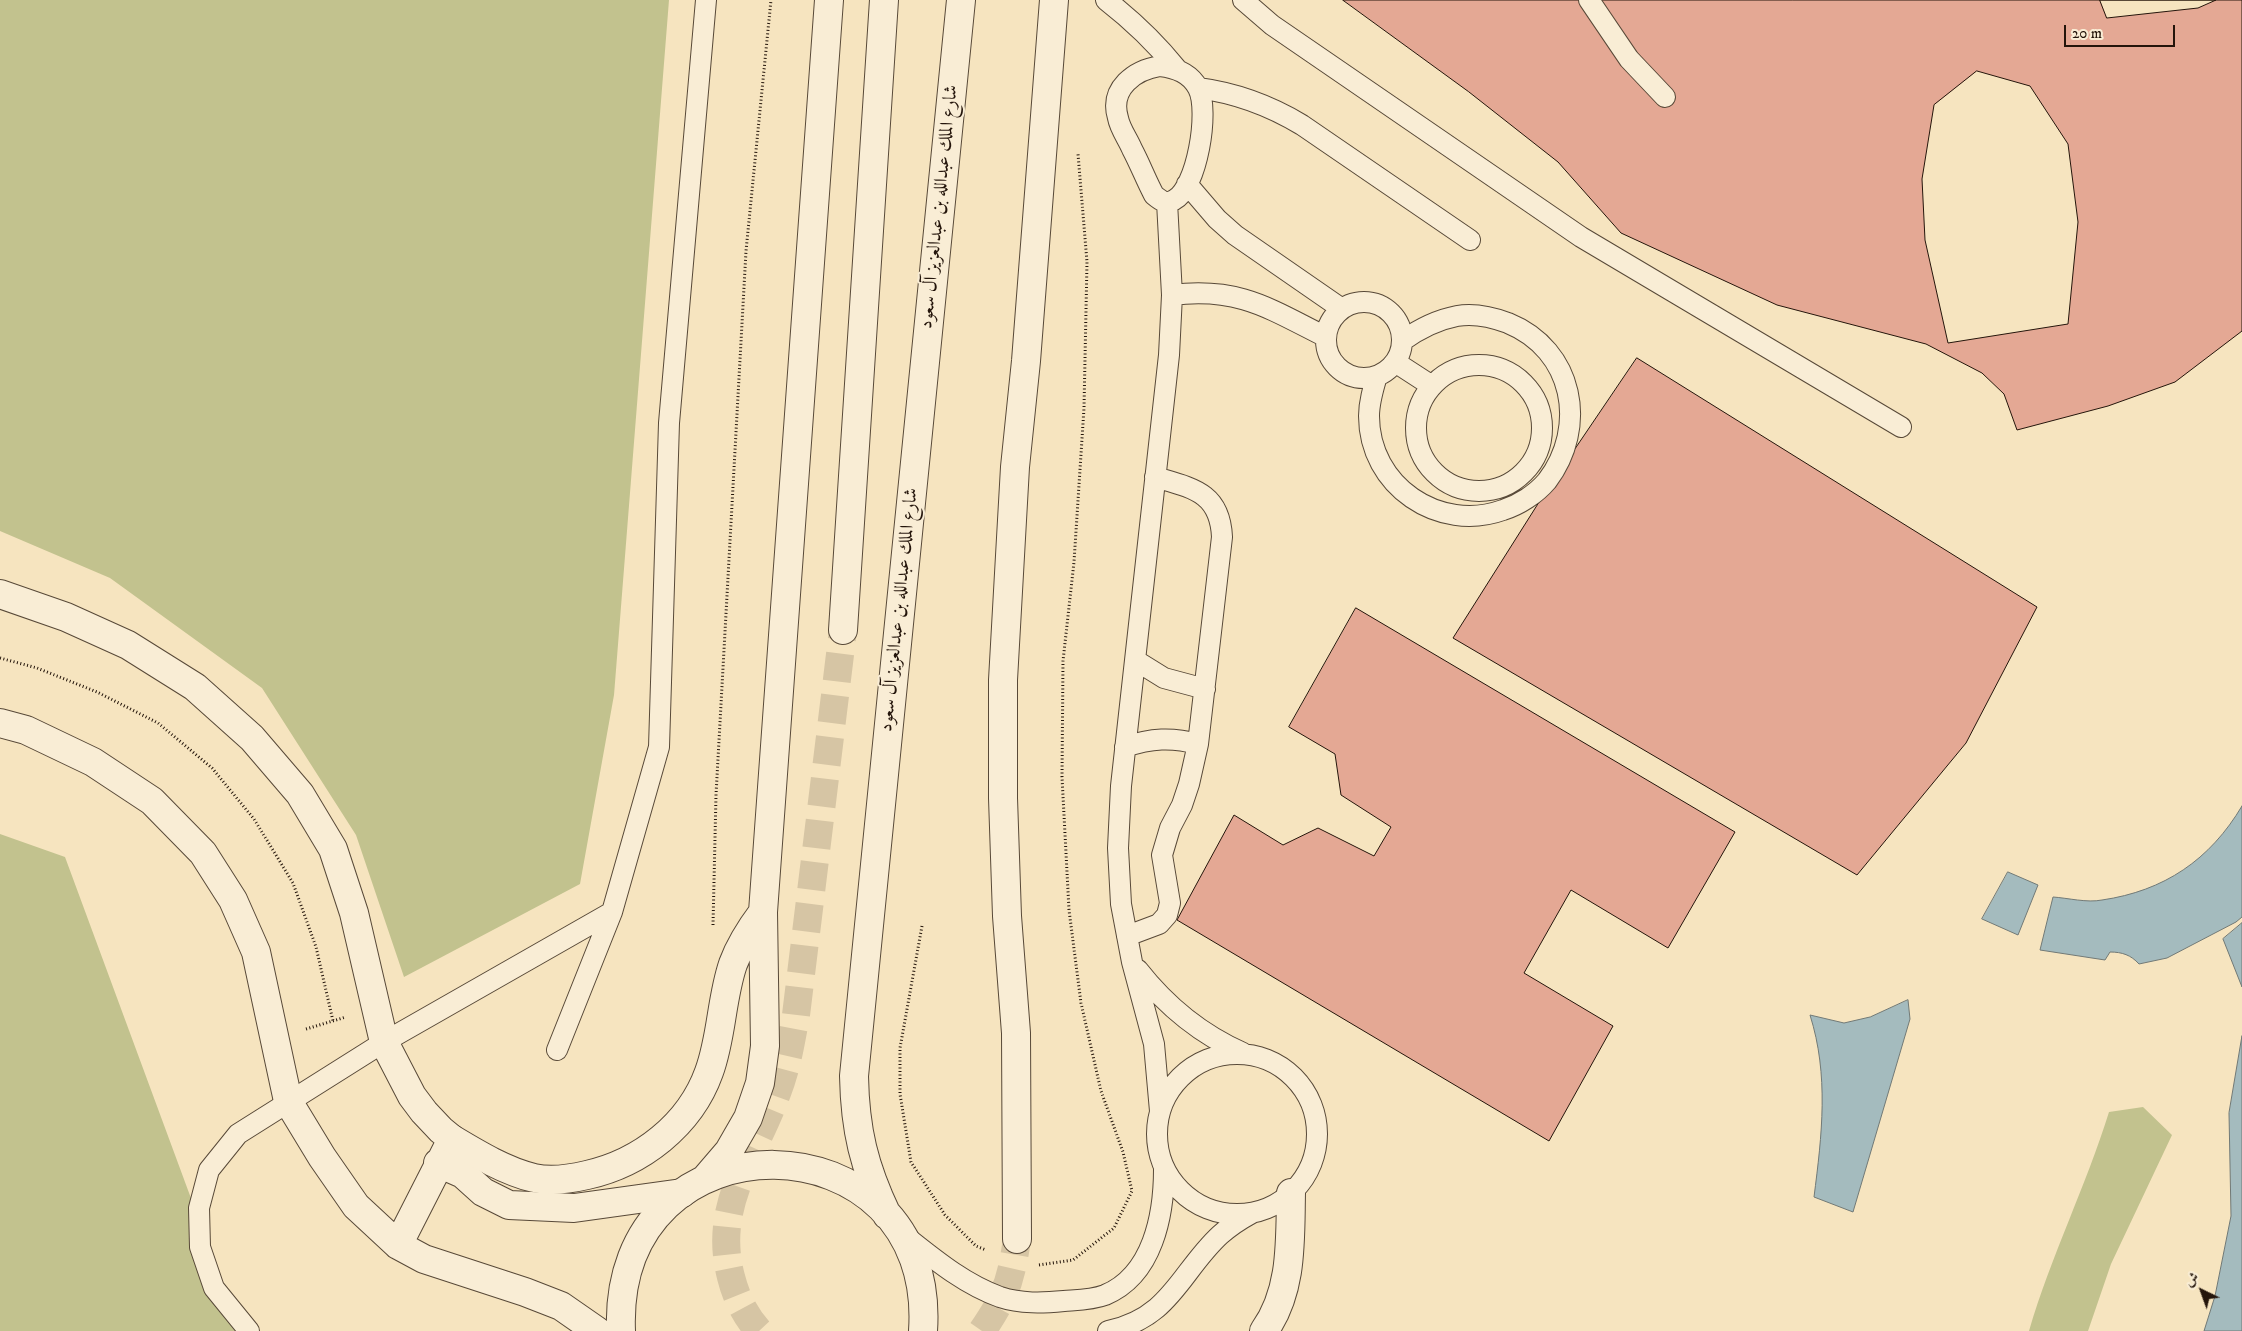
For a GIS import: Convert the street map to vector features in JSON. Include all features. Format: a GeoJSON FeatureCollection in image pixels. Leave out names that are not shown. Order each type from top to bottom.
{"type":"FeatureCollection","features":[{"type":"Feature","properties":{"kind":"street"},"geometry":{"type":"LineString","coordinates":[[621,1331],[620,1310],[623,1283],[632,1257],[645,1233],[661,1211],[694,1186],[729,1151],[748,1118],[760,1083],[765,1046],[763,912],[829,0]]}},
{"type":"Feature","properties":{"kind":"street"},"geometry":{"type":"LineString","coordinates":[[844,630],[884,0]]}},
{"type":"Feature","properties":{"kind":"street","name":"شارع الملك عبدالله بن عبدالعزيز آل سعود"},"geometry":{"type":"LineString","coordinates":[[893,1224],[871,1183],[861,1148],[855,1112],[854,1076],[961,0]]}},
{"type":"Feature","properties":{"kind":"street"},"geometry":{"type":"LineString","coordinates":[[1016,1239],[1016,1033],[1007,906],[1003,798],[1003,680],[1014,467],[1026,361],[1054,0]]}},
{"type":"Feature","properties":{"kind":"street"},"geometry":{"type":"LineString","coordinates":[[0,594],[66,617],[128,645],[195,687],[252,738],[300,794],[333,849],[354,913],[375,1010],[384,1042],[412,1096],[424,1112],[452,1139],[507,1168],[535,1178],[561,1180],[601,1172],[621,1165],[658,1142],[687,1112],[709,1074],[719,1040],[733,964],[751,928],[763,912]]}},
{"type":"Feature","properties":{"kind":"street"},"geometry":{"type":"LineString","coordinates":[[0,723],[26,730],[93,762],[152,801],[203,853],[233,900],[256,952],[288,1101],[322,1157],[356,1206],[398,1245],[424,1259],[525,1292],[561,1306],[598,1331]]}},
{"type":"Feature","properties":{"kind":"street"},"geometry":{"type":"LineString","coordinates":[[398,1245],[438,1163],[452,1139]]}},
{"type":"Feature","properties":{"kind":"street"},"geometry":{"type":"LineString","coordinates":[[438,1163],[463,1174],[484,1192],[509,1205],[574,1208],[694,1186],[728,1170],[752,1165],[778,1164],[802,1166],[826,1174],[849,1184],[869,1198],[893,1224],[912,1256],[921,1283],[924,1310],[923,1331]]}},
{"type":"Feature","properties":{"kind":"street"},"geometry":{"type":"LineString","coordinates":[[1264,1331],[1278,1307],[1289,1266],[1291,1193]]}},
{"type":"Feature","properties":{"kind":"lane"},"geometry":{"type":"LineString","coordinates":[[557,1050],[612,912],[659,747],[669,423],[706,0]]}},
{"type":"Feature","properties":{"kind":"lane"},"geometry":{"type":"LineString","coordinates":[[1106,0],[1154,42],[1176,68],[1189,76],[1198,88],[1203,103],[1200,147],[1187,184],[1180,197],[1174,201],[1167,202],[1160,201],[1151,188],[1117,117],[1117,103],[1122,88],[1132,76],[1145,68],[1160,66],[1176,68]]}},
{"type":"Feature","properties":{"kind":"lane"},"geometry":{"type":"LineString","coordinates":[[1243,0],[1272,25],[1581,237],[1901,427]]}},
{"type":"Feature","properties":{"kind":"lane"},"geometry":{"type":"LineString","coordinates":[[1589,0],[1629,59],[1666,97]]}},
{"type":"Feature","properties":{"kind":"lane"},"geometry":{"type":"LineString","coordinates":[[1198,88],[1226,92],[1278,111],[1302,125],[1470,240]]}},
{"type":"Feature","properties":{"kind":"lane"},"geometry":{"type":"LineString","coordinates":[[1187,184],[1206,208],[1235,235],[1342,308]]}},
{"type":"Feature","properties":{"kind":"lane"},"geometry":{"type":"LineString","coordinates":[[1160,1112],[1154,1044],[1132,962],[1121,904],[1118,848],[1125,747],[1169,355],[1172,295],[1167,202]]}},
{"type":"Feature","properties":{"kind":"lane"},"geometry":{"type":"LineString","coordinates":[[1172,295],[1208,292],[1244,299],[1261,304],[1326,337]]}},
{"type":"Feature","properties":{"kind":"lane"},"geometry":{"type":"LineString","coordinates":[[1358,302],[1374,303],[1389,311],[1399,325],[1402,341],[1400,352],[1395,362],[1385,372],[1377,376],[1362,378],[1347,375],[1335,366],[1328,352],[1326,337],[1334,316],[1342,308],[1358,302]]}},
{"type":"Feature","properties":{"kind":"lane"},"geometry":{"type":"LineString","coordinates":[[1377,376],[1371,396],[1369,416],[1371,436],[1377,455],[1386,473],[1399,489],[1415,501],[1433,510],[1453,516],[1473,517],[1493,514],[1513,507],[1530,496],[1545,483],[1553,472],[1565,448],[1570,428],[1570,408],[1566,388],[1559,369],[1548,352],[1534,338],[1517,327],[1478,315],[1458,316],[1438,321],[1419,329],[1402,341]]}},
{"type":"Feature","properties":{"kind":"lane"},"geometry":{"type":"LineString","coordinates":[[1395,362],[1432,386]]}},
{"type":"Feature","properties":{"kind":"lane"},"geometry":{"type":"LineString","coordinates":[[1480,364],[1498,368],[1514,375],[1528,387],[1537,403],[1542,420],[1542,439],[1536,456],[1526,471],[1512,482],[1495,489],[1477,492],[1459,489],[1443,481],[1430,469],[1420,453],[1416,436],[1416,418],[1422,401],[1432,386],[1446,374],[1462,366],[1480,364]]}},
{"type":"Feature","properties":{"kind":"lane"},"geometry":{"type":"LineString","coordinates":[[1127,936],[1159,924],[1166,915],[1170,903],[1162,856],[1170,828],[1182,806],[1198,744],[1222,537],[1222,521],[1216,506],[1205,495],[1191,488],[1155,477]]}},
{"type":"Feature","properties":{"kind":"lane"},"geometry":{"type":"LineString","coordinates":[[1135,660],[1164,678],[1205,689]]}},
{"type":"Feature","properties":{"kind":"lane"},"geometry":{"type":"LineString","coordinates":[[1125,747],[1143,741],[1163,738],[1181,739],[1198,744]]}},
{"type":"Feature","properties":{"kind":"lane"},"geometry":{"type":"LineString","coordinates":[[249,1331],[214,1288],[200,1247],[199,1208],[210,1170],[238,1134],[384,1042],[612,912]]}},
{"type":"Feature","properties":{"kind":"lane"},"geometry":{"type":"LineString","coordinates":[[1132,962],[1162,998],[1180,1015],[1214,1039],[1244,1053],[1262,1057],[1279,1065],[1294,1076],[1314,1108],[1317,1126],[1316,1145],[1312,1163],[1303,1179],[1291,1193],[1274,1205],[1254,1212],[1238,1214],[1209,1209],[1182,1193],[1164,1169]]}},
{"type":"Feature","properties":{"kind":"lane"},"geometry":{"type":"LineString","coordinates":[[893,1224],[946,1269],[1001,1297],[1041,1304],[1096,1297],[1118,1288],[1132,1276],[1156,1234],[1163,1202],[1164,1169],[1158,1150],[1157,1131],[1160,1112],[1167,1094],[1178,1079],[1192,1067],[1208,1059],[1226,1054],[1244,1053]]}},
{"type":"Feature","properties":{"kind":"lane"},"geometry":{"type":"LineString","coordinates":[[1108,1331],[1141,1320],[1160,1307],[1176,1291],[1219,1236],[1254,1212]]}},
{"type":"Feature","properties":{"kind":"path"},"geometry":{"type":"LineString","coordinates":[[713,932],[716,796],[745,260],[771,0]]}},
{"type":"Feature","properties":{"kind":"path"},"geometry":{"type":"LineString","coordinates":[[1036,1265],[1073,1260],[1114,1228],[1132,1191],[1123,1152],[1101,1091],[1081,1003],[1069,910],[1062,777],[1063,662],[1074,562],[1084,408],[1087,262],[1077,149]]}},
{"type":"Feature","properties":{"kind":"path"},"geometry":{"type":"LineString","coordinates":[[922,926],[900,1048],[900,1094],[911,1162],[945,1215],[976,1246],[993,1253]]}},
{"type":"Feature","properties":{"kind":"path"},"geometry":{"type":"LineString","coordinates":[[274,1038],[375,1010]]}},
{"type":"Feature","properties":{"kind":"green space"},"geometry":{"type":"Polygon","coordinates":[[[0,0],[669,0],[614,695],[580,884],[404,977],[356,835],[262,688],[110,578],[0,531],[0,0]]]}},
{"type":"Feature","properties":{"kind":"green space"},"geometry":{"type":"Polygon","coordinates":[[[0,834],[65,857],[240,1331],[0,1331],[0,834]]]}},
{"type":"Feature","properties":{"kind":"green space"},"geometry":{"type":"Polygon","coordinates":[[[2143,1107],[2172,1135],[2111,1264],[2088,1331],[2029,1331],[2109,1112],[2143,1107]]]}},
{"type":"Feature","properties":{"kind":"water"},"geometry":{"type":"Polygon","coordinates":[[[2242,806],[2242,917],[2236,922],[2167,958],[2139,964],[2129,956],[2118,953],[2110,952],[2105,960],[2040,950],[2053,897],[2096,901],[2125,896],[2165,881],[2200,857],[2229,825],[2242,806]]]}},
{"type":"Feature","properties":{"kind":"water"},"geometry":{"type":"Polygon","coordinates":[[[2008,872],[2038,885],[2018,935],[1982,919],[2008,872]]]}},
{"type":"Feature","properties":{"kind":"water"},"geometry":{"type":"Polygon","coordinates":[[[2242,923],[2242,987],[2223,939],[2242,923]]]}},
{"type":"Feature","properties":{"kind":"water"},"geometry":{"type":"Polygon","coordinates":[[[1908,1000],[1910,1019],[1853,1212],[1814,1197],[1821,1128],[1822,1083],[1820,1060],[1810,1015],[1844,1023],[1870,1017],[1908,1000]]]}},
{"type":"Feature","properties":{"kind":"water"},"geometry":{"type":"Polygon","coordinates":[[[2242,1036],[2242,1331],[2204,1331],[2215,1296],[2231,1216],[2229,1113],[2242,1036]]]}},
{"type":"Feature","properties":{"kind":"building"},"geometry":{"type":"Polygon","coordinates":[[[1343,0],[2242,0],[2242,331],[2175,382],[2108,406],[2017,430],[2004,394],[1982,373],[1926,344],[1777,305],[1621,233],[1558,162],[1469,92],[1343,0]]]}},
{"type":"Feature","properties":{"kind":"building"},"geometry":{"type":"Polygon","coordinates":[[[2100,0],[2216,0],[2198,8],[2107,18],[2100,0]]]}},
{"type":"Feature","properties":{"kind":"building"},"geometry":{"type":"Polygon","coordinates":[[[1977,71],[2030,86],[2068,144],[2078,222],[2068,324],[1948,343],[1925,240],[1922,179],[1934,105],[1977,71]]]}},
{"type":"Feature","properties":{"kind":"building"},"geometry":{"type":"Polygon","coordinates":[[[1637,358],[2037,607],[1966,743],[1857,875],[1453,638],[1541,499],[1637,358]]]}},
{"type":"Feature","properties":{"kind":"building"},"geometry":{"type":"Polygon","coordinates":[[[1356,608],[1735,832],[1668,948],[1571,890],[1524,973],[1613,1026],[1549,1141],[1177,920],[1234,815],[1283,845],[1318,828],[1374,856],[1391,827],[1341,795],[1335,754],[1289,727],[1356,608]]]}},
{"type":"Feature","properties":{"kind":"tunnel"},"geometry":{"type":"LineString","coordinates":[[759,1331],[745,1313],[733,1284],[727,1251],[727,1227],[731,1204],[738,1182],[777,1093],[796,1015],[843,630]]}},
{"type":"Feature","properties":{"kind":"tunnel"},"geometry":{"type":"LineString","coordinates":[[982,1331],[997,1308],[1010,1277],[1017,1239]]}}]}
